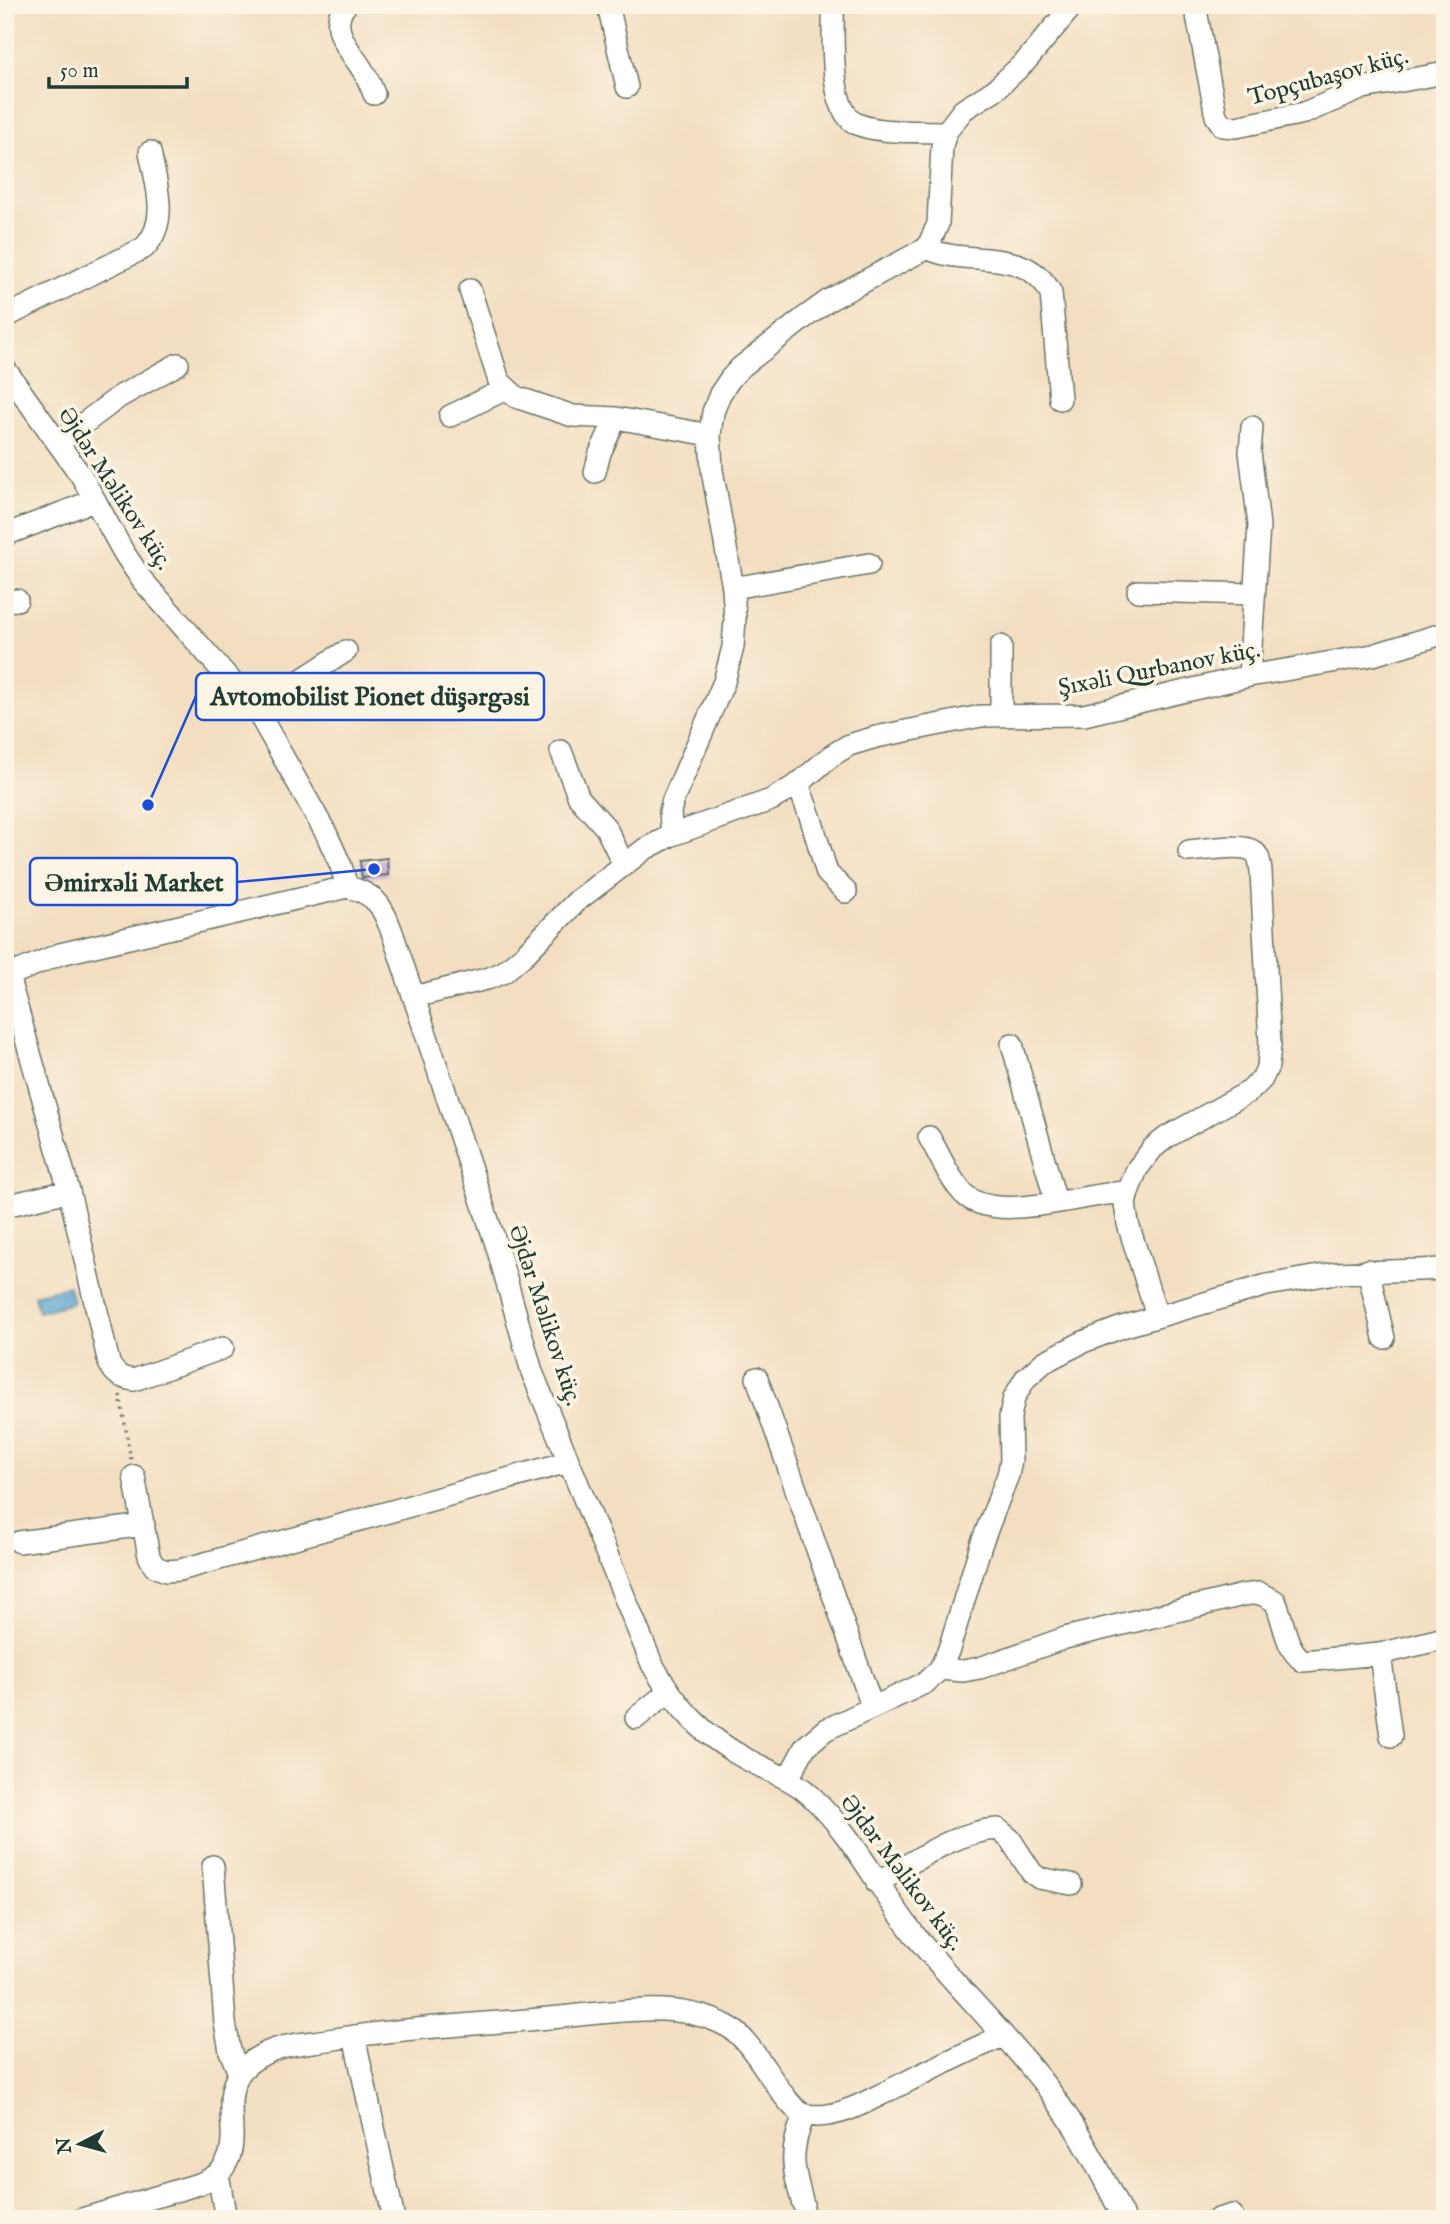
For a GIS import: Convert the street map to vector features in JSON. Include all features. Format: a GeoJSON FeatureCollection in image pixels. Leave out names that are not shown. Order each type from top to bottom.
{"type":"FeatureCollection","features":[{"type":"Feature","properties":{"kind":"street"},"geometry":{"type":"LineString","coordinates":[[346,5],[338,25],[343,40],[374,94]]}},
{"type":"Feature","properties":{"kind":"street"},"geometry":{"type":"LineString","coordinates":[[608,5],[627,87]]}},
{"type":"Feature","properties":{"kind":"street"},"geometry":{"type":"LineString","coordinates":[[833,5],[834,68],[840,101],[846,115],[869,128],[946,132]]}},
{"type":"Feature","properties":{"kind":"street"},"geometry":{"type":"LineString","coordinates":[[672,835],[670,812],[673,800],[724,682],[733,647],[733,588],[712,470],[710,435],[713,412],[720,394],[740,368],[829,300],[927,248],[938,224],[942,146],[946,132],[963,110],[996,89],[1026,61],[1073,5]]}},
{"type":"Feature","properties":{"kind":"street","name":"Topçubaşov küç."},"geometry":{"type":"LineString","coordinates":[[1195,5],[1216,116],[1223,125],[1236,127],[1304,113],[1363,88],[1445,73]]}},
{"type":"Feature","properties":{"kind":"street"},"geometry":{"type":"LineString","coordinates":[[5,317],[144,248],[152,240],[159,221],[159,204],[150,152]]}},
{"type":"Feature","properties":{"kind":"street"},"geometry":{"type":"LineString","coordinates":[[927,248],[940,254],[979,256],[1014,264],[1031,271],[1044,281],[1051,293],[1060,398]]}},
{"type":"Feature","properties":{"kind":"street"},"geometry":{"type":"LineString","coordinates":[[470,290],[499,381],[516,397],[573,416],[616,418],[710,435]]}},
{"type":"Feature","properties":{"kind":"street"},"geometry":{"type":"LineString","coordinates":[[58,443],[119,397],[178,364]]}},
{"type":"Feature","properties":{"kind":"street","name":"Əjdər Məlikov küç."},"geometry":{"type":"LineString","coordinates":[[5,369],[58,443],[142,580],[256,709],[326,833],[347,887],[361,890],[374,898],[385,913],[497,1247],[532,1372],[652,1664],[668,1692],[702,1730],[728,1749],[788,1779],[810,1795],[831,1817],[918,1939],[1068,2115],[1124,2219]]}},
{"type":"Feature","properties":{"kind":"street"},"geometry":{"type":"LineString","coordinates":[[450,416],[506,389]]}},
{"type":"Feature","properties":{"kind":"street"},"geometry":{"type":"LineString","coordinates":[[595,472],[600,453],[616,418]]}},
{"type":"Feature","properties":{"kind":"street"},"geometry":{"type":"LineString","coordinates":[[1249,677],[1259,525],[1250,452],[1252,427]]}},
{"type":"Feature","properties":{"kind":"street"},"geometry":{"type":"LineString","coordinates":[[5,535],[95,500]]}},
{"type":"Feature","properties":{"kind":"street"},"geometry":{"type":"LineString","coordinates":[[733,588],[869,564]]}},
{"type":"Feature","properties":{"kind":"street"},"geometry":{"type":"LineString","coordinates":[[1138,591],[1253,594]]}},
{"type":"Feature","properties":{"kind":"street","name":"Şıxəli Qurbanov küç."},"geometry":{"type":"LineString","coordinates":[[414,997],[504,972],[578,900],[659,840],[771,800],[798,784],[831,756],[849,745],[954,720],[1001,714],[1084,715],[1249,677],[1373,655],[1445,632]]}},
{"type":"Feature","properties":{"kind":"street"},"geometry":{"type":"LineString","coordinates":[[1001,646],[1001,714]]}},
{"type":"Feature","properties":{"kind":"street"},"geometry":{"type":"LineString","coordinates":[[256,709],[346,651]]}},
{"type":"Feature","properties":{"kind":"street"},"geometry":{"type":"LineString","coordinates":[[561,751],[579,798],[606,828],[624,864]]}},
{"type":"Feature","properties":{"kind":"street"},"geometry":{"type":"LineString","coordinates":[[798,784],[827,873],[846,892]]}},
{"type":"Feature","properties":{"kind":"street"},"geometry":{"type":"LineString","coordinates":[[1157,1316],[1128,1224],[1125,1204],[1138,1169],[1153,1148],[1167,1137],[1250,1091],[1262,1079],[1269,1066],[1261,872],[1258,856],[1252,850],[1242,848],[1189,851]]}},
{"type":"Feature","properties":{"kind":"street"},"geometry":{"type":"LineString","coordinates":[[223,1348],[134,1380],[121,1378],[113,1372],[108,1363],[69,1191],[7,972],[60,954],[211,921],[347,887]]}},
{"type":"Feature","properties":{"kind":"street"},"geometry":{"type":"LineString","coordinates":[[1012,1044],[1056,1202]]}},
{"type":"Feature","properties":{"kind":"street"},"geometry":{"type":"LineString","coordinates":[[929,1137],[954,1181],[975,1203],[1000,1208],[1056,1202],[1109,1192],[1128,1192]]}},
{"type":"Feature","properties":{"kind":"street"},"geometry":{"type":"LineString","coordinates":[[5,1206],[69,1191]]}},
{"type":"Feature","properties":{"kind":"street"},"geometry":{"type":"LineString","coordinates":[[788,1779],[805,1747],[825,1730],[925,1683],[940,1669],[949,1649],[981,1545],[1008,1475],[1011,1461],[1010,1417],[1014,1398],[1025,1379],[1044,1362],[1083,1342],[1157,1316],[1297,1278],[1368,1270],[1445,1269]]}},
{"type":"Feature","properties":{"kind":"street"},"geometry":{"type":"LineString","coordinates":[[1368,1270],[1384,1338]]}},
{"type":"Feature","properties":{"kind":"street"},"geometry":{"type":"LineString","coordinates":[[757,1378],[872,1706]]}},
{"type":"Feature","properties":{"kind":"street"},"geometry":{"type":"LineString","coordinates":[[134,1476],[149,1556],[154,1566],[166,1571],[180,1570],[568,1462]]}},
{"type":"Feature","properties":{"kind":"street"},"geometry":{"type":"LineString","coordinates":[[19,1542],[144,1525]]}},
{"type":"Feature","properties":{"kind":"street"},"geometry":{"type":"LineString","coordinates":[[940,1669],[963,1671],[980,1668],[1065,1638],[1259,1593],[1275,1601],[1283,1616],[1289,1646],[1303,1661],[1380,1654],[1445,1637]]}},
{"type":"Feature","properties":{"kind":"street"},"geometry":{"type":"LineString","coordinates":[[1380,1654],[1391,1736]]}},
{"type":"Feature","properties":{"kind":"street"},"geometry":{"type":"LineString","coordinates":[[636,1718],[668,1692]]}},
{"type":"Feature","properties":{"kind":"street"},"geometry":{"type":"LineString","coordinates":[[877,1883],[959,1838],[986,1829],[998,1829],[1010,1839],[1032,1873],[1040,1878],[1071,1884]]}},
{"type":"Feature","properties":{"kind":"street"},"geometry":{"type":"LineString","coordinates":[[213,1866],[225,2023],[230,2051],[239,2073]]}},
{"type":"Feature","properties":{"kind":"street"},"geometry":{"type":"LineString","coordinates":[[82,2219],[202,2183],[218,2174],[228,2161],[232,2140],[232,2089],[239,2073],[251,2061],[268,2052],[354,2036],[447,2025],[646,2010],[681,2011],[729,2027],[751,2046],[790,2104],[804,2115],[829,2116],[863,2103],[1002,2036]]}},
{"type":"Feature","properties":{"kind":"street"},"geometry":{"type":"LineString","coordinates":[[354,2036],[394,2219]]}},
{"type":"Feature","properties":{"kind":"street"},"geometry":{"type":"LineString","coordinates":[[803,2204],[793,2170],[795,2138],[804,2115]]}},
{"type":"Feature","properties":{"kind":"street"},"geometry":{"type":"LineString","coordinates":[[218,2174],[226,2219]]}},
{"type":"Feature","properties":{"kind":"path"},"geometry":{"type":"LineString","coordinates":[[121,1378],[120,1405],[134,1476]]}},
{"type":"Feature","properties":{"kind":"water"},"geometry":{"type":"Polygon","coordinates":[[[69,1286],[73,1303],[38,1312],[34,1295],[69,1286]]]}},
{"type":"Feature","properties":{"kind":"building"},"geometry":{"type":"Polygon","coordinates":[[[387,858],[388,875],[362,878],[360,861],[387,858]]]}},
{"type":"Feature","properties":{"kind":"place","name":"Avtomobilist Pionet düşərgəsi"},"geometry":{"type":"Point","coordinates":[148,805]}},
{"type":"Feature","properties":{"kind":"place","name":"Əmirxəli Market"},"geometry":{"type":"Point","coordinates":[374,869]}}]}
